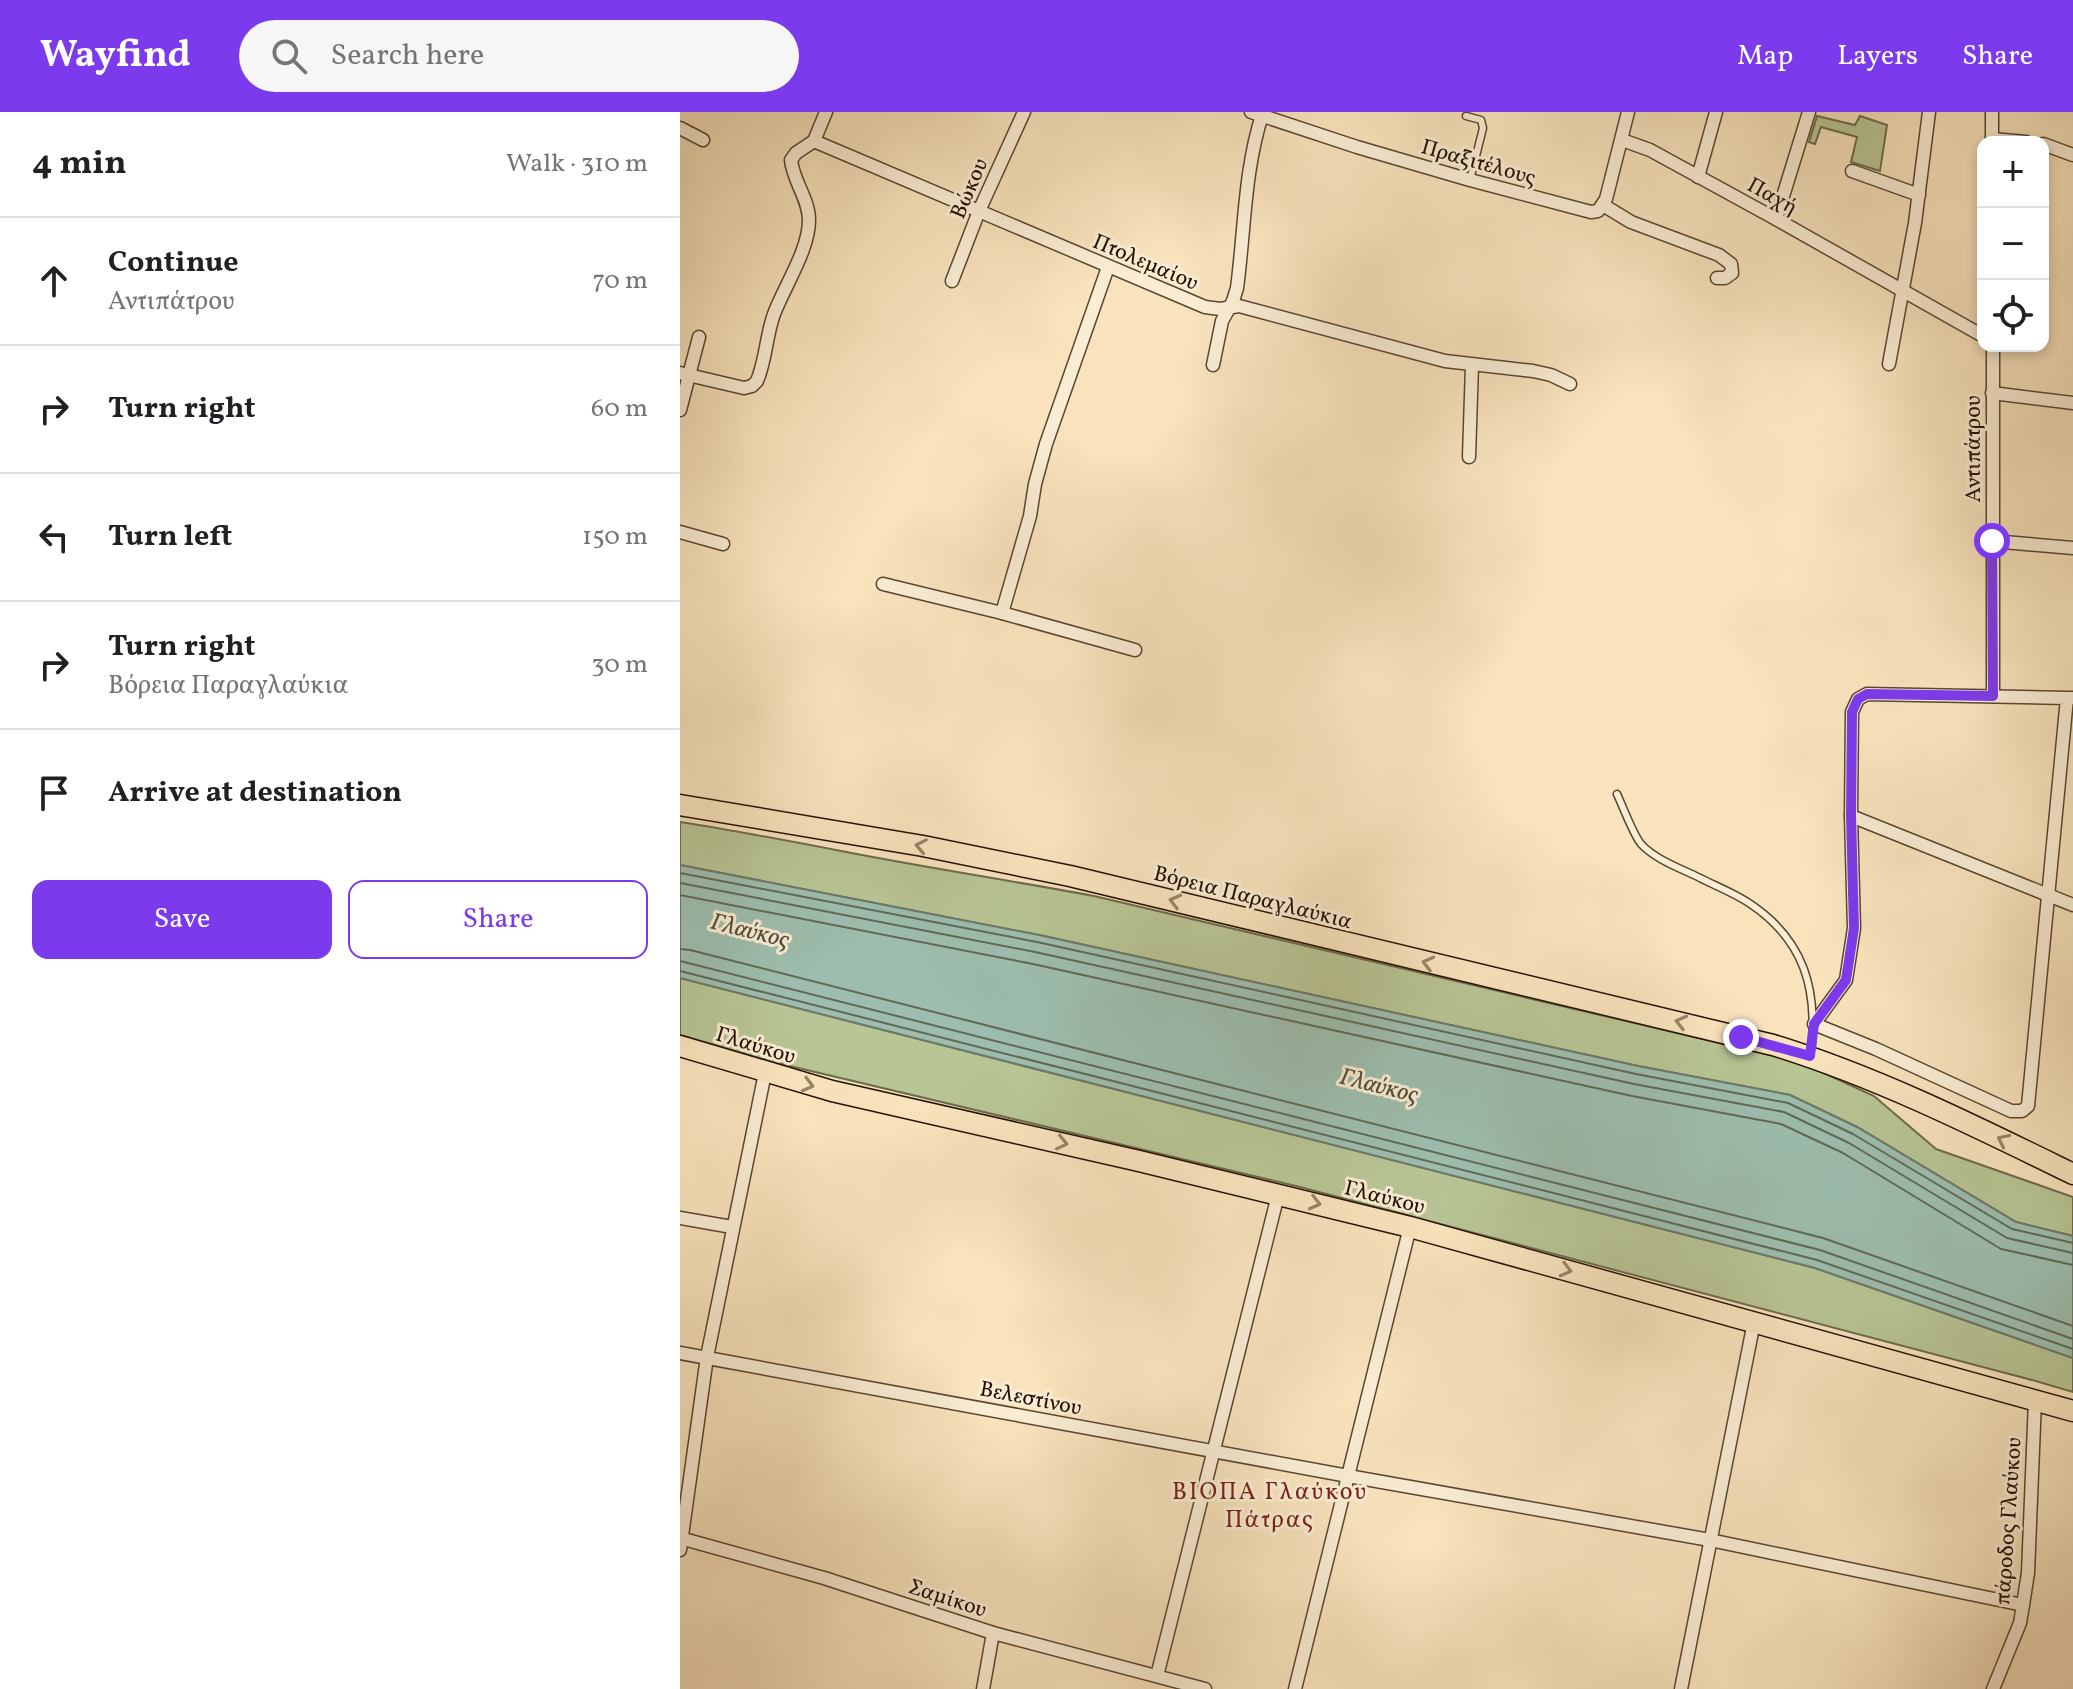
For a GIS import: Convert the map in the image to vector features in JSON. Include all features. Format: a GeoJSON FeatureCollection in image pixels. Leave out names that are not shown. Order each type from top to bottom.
{"type":"FeatureCollection","features":[{"type":"Feature","properties":{"kind":"main road","name":"Βόρεια Παραγλαύκια"},"geometry":{"type":"LineString","coordinates":[[680,805],[861,835],[1070,876],[1697,1026],[1810,1056],[1919,1100],[2073,1174]]}},
{"type":"Feature","properties":{"kind":"main road","name":"Γλαύκου"},"geometry":{"type":"LineString","coordinates":[[680,1046],[832,1091],[1410,1227],[2073,1411]]}},
{"type":"Feature","properties":{"kind":"street"},"geometry":{"type":"LineString","coordinates":[[685,374],[740,387],[752,386],[757,381],[773,317],[808,228],[808,211],[791,160],[814,141],[826,112]]}},
{"type":"Feature","properties":{"kind":"street","name":"Βώκου"},"geometry":{"type":"LineString","coordinates":[[952,281],[979,211],[1024,112]]}},
{"type":"Feature","properties":{"kind":"street"},"geometry":{"type":"LineString","coordinates":[[1628,112],[1603,205],[1631,222],[1724,258],[1731,264],[1732,273],[1725,278],[1717,278]]}},
{"type":"Feature","properties":{"kind":"street"},"geometry":{"type":"LineString","coordinates":[[1698,177],[1716,112]]}},
{"type":"Feature","properties":{"kind":"street"},"geometry":{"type":"LineString","coordinates":[[1776,219],[1809,112]]}},
{"type":"Feature","properties":{"kind":"street"},"geometry":{"type":"LineString","coordinates":[[1889,364],[1919,195],[1929,112]]}},
{"type":"Feature","properties":{"kind":"street"},"geometry":{"type":"LineString","coordinates":[[1992,112],[1992,136]]}},
{"type":"Feature","properties":{"kind":"street"},"geometry":{"type":"LineString","coordinates":[[1213,365],[1222,321],[1237,288],[1250,160],[1259,113]]}},
{"type":"Feature","properties":{"kind":"street","name":"Πραξιτέλους"},"geometry":{"type":"LineString","coordinates":[[1259,113],[1357,147],[1470,180],[1591,212],[1598,211],[1603,205]]}},
{"type":"Feature","properties":{"kind":"street"},"geometry":{"type":"LineString","coordinates":[[680,128],[703,140]]}},
{"type":"Feature","properties":{"kind":"street","name":"Παχή"},"geometry":{"type":"LineString","coordinates":[[1622,140],[1641,146],[1776,219],[1977,333]]}},
{"type":"Feature","properties":{"kind":"street","name":"Πτολεμαίου"},"geometry":{"type":"LineString","coordinates":[[814,141],[1205,307],[1220,309],[1239,306],[1445,361],[1533,371],[1570,384]]}},
{"type":"Feature","properties":{"kind":"street"},"geometry":{"type":"LineString","coordinates":[[2049,146],[2073,155]]}},
{"type":"Feature","properties":{"kind":"street"},"geometry":{"type":"LineString","coordinates":[[1852,171],[1919,195]]}},
{"type":"Feature","properties":{"kind":"street"},"geometry":{"type":"LineString","coordinates":[[1002,613],[1030,516],[1046,444],[1108,267]]}},
{"type":"Feature","properties":{"kind":"street"},"geometry":{"type":"LineString","coordinates":[[680,410],[685,374],[699,337]]}},
{"type":"Feature","properties":{"kind":"street","name":"Αντιπάτρου"},"geometry":{"type":"LineString","coordinates":[[1993,352],[1993,696]]}},
{"type":"Feature","properties":{"kind":"street"},"geometry":{"type":"LineString","coordinates":[[1469,457],[1472,365]]}},
{"type":"Feature","properties":{"kind":"street"},"geometry":{"type":"LineString","coordinates":[[1992,393],[2073,403]]}},
{"type":"Feature","properties":{"kind":"street"},"geometry":{"type":"LineString","coordinates":[[680,532],[723,544]]}},
{"type":"Feature","properties":{"kind":"street"},"geometry":{"type":"LineString","coordinates":[[1992,541],[2073,548]]}},
{"type":"Feature","properties":{"kind":"street"},"geometry":{"type":"LineString","coordinates":[[883,584],[1135,650]]}},
{"type":"Feature","properties":{"kind":"street"},"geometry":{"type":"LineString","coordinates":[[1867,694],[2070,698],[2028,1106],[2022,1111],[2011,1111],[1814,1024],[1846,980],[1854,928],[1852,712],[1858,699],[1867,694]]}},
{"type":"Feature","properties":{"kind":"street"},"geometry":{"type":"LineString","coordinates":[[1851,816],[2073,905]]}},
{"type":"Feature","properties":{"kind":"street"},"geometry":{"type":"LineString","coordinates":[[680,1542],[707,1357],[765,1073]]}},
{"type":"Feature","properties":{"kind":"street"},"geometry":{"type":"LineString","coordinates":[[1157,1676],[1278,1195]]}},
{"type":"Feature","properties":{"kind":"street"},"geometry":{"type":"LineString","coordinates":[[680,1218],[732,1227]]}},
{"type":"Feature","properties":{"kind":"street"},"geometry":{"type":"LineString","coordinates":[[1295,1689],[1410,1227]]}},
{"type":"Feature","properties":{"kind":"street"},"geometry":{"type":"LineString","coordinates":[[1681,1689],[1754,1322]]}},
{"type":"Feature","properties":{"kind":"street","name":"Βελεστίνου"},"geometry":{"type":"LineString","coordinates":[[680,1353],[1710,1540],[2023,1605]]}},
{"type":"Feature","properties":{"kind":"street","name":"πάροδος Γλαύκου"},"geometry":{"type":"LineString","coordinates":[[1993,1689],[2020,1623],[2028,1573],[2035,1400]]}},
{"type":"Feature","properties":{"kind":"street","name":"Σαμίκου"},"geometry":{"type":"LineString","coordinates":[[680,1542],[824,1578],[993,1633],[1205,1689]]}},
{"type":"Feature","properties":{"kind":"street"},"geometry":{"type":"LineString","coordinates":[[983,1689],[993,1633]]}},
{"type":"Feature","properties":{"kind":"lane"},"geometry":{"type":"LineString","coordinates":[[1466,116],[1481,120],[1483,128],[1470,180]]}},
{"type":"Feature","properties":{"kind":"lane"},"geometry":{"type":"LineString","coordinates":[[1617,794],[1640,842],[1658,858],[1749,903],[1778,925],[1805,965],[1810,985],[1814,1024],[1810,1056]]}},
{"type":"Feature","properties":{"kind":"green space"},"geometry":{"type":"Polygon","coordinates":[[[1817,116],[1855,125],[1860,116],[1887,125],[1880,171],[1851,162],[1857,137],[1821,127],[1815,144],[1809,142],[1817,116]]]}},
{"type":"Feature","properties":{"kind":"green space"},"geometry":{"type":"Polygon","coordinates":[[[680,822],[1094,896],[1783,1058],[1874,1096],[1936,1149],[2073,1197],[2073,1236],[2016,1222],[1857,1127],[1790,1095],[1638,1066],[1039,935],[680,865],[680,822]]]}},
{"type":"Feature","properties":{"kind":"green space"},"geometry":{"type":"Polygon","coordinates":[[[680,978],[1815,1268],[2073,1358],[2073,1392],[1300,1187],[773,1062],[680,1035],[680,978]]]}},
{"type":"Feature","properties":{"kind":"water","name":"Γλαύκος"},"geometry":{"type":"Polygon","coordinates":[[[680,865],[1039,935],[1638,1066],[1790,1095],[1857,1127],[2016,1222],[2073,1236],[2073,1358],[1815,1268],[680,978],[680,865]]]}},
{"type":"Feature","properties":{"kind":"district","name":"ΒΙΟΠΑ Γλαύκου Πάτρας"},"geometry":{"type":"Point","coordinates":[1270,1505]}},
{"type":"Feature","properties":{"kind":"route"},"geometry":{"type":"LineString","coordinates":[[1741,1037],[1810,1056],[1814,1024],[1846,980],[1854,928],[1852,712],[1858,699],[1867,694],[1993,696],[1992,541]]}}]}
